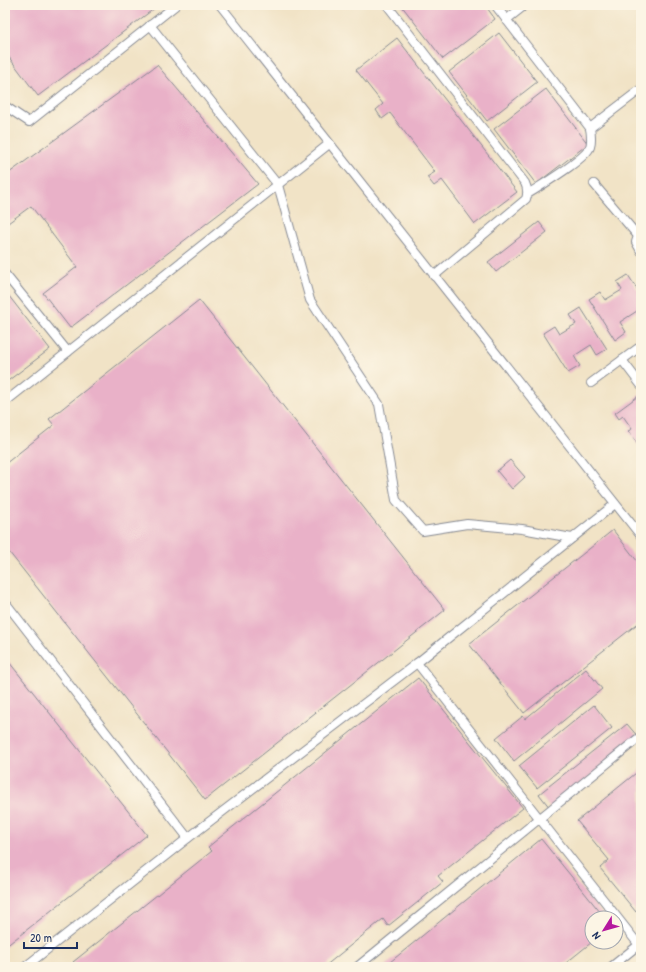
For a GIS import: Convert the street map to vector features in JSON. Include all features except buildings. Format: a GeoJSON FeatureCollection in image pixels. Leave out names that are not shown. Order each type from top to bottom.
{"type":"FeatureCollection","features":[{"type":"Feature","properties":{"kind":"lane"},"geometry":{"type":"LineString","coordinates":[[5,106],[29,122],[176,5]]}},
{"type":"Feature","properties":{"kind":"lane"},"geometry":{"type":"LineString","coordinates":[[220,5],[641,536]]}},
{"type":"Feature","properties":{"kind":"lane"},"geometry":{"type":"LineString","coordinates":[[388,5],[525,183],[528,194]]}},
{"type":"Feature","properties":{"kind":"lane"},"geometry":{"type":"LineString","coordinates":[[434,276],[526,199],[528,194],[564,170],[590,148],[590,128],[495,5]]}},
{"type":"Feature","properties":{"kind":"lane"},"geometry":{"type":"LineString","coordinates":[[506,20],[525,5]]}},
{"type":"Feature","properties":{"kind":"lane"},"geometry":{"type":"LineString","coordinates":[[150,25],[278,185],[310,300],[379,404],[396,500],[423,532],[467,524],[522,528],[572,538]]}},
{"type":"Feature","properties":{"kind":"lane"},"geometry":{"type":"LineString","coordinates":[[590,128],[641,89]]}},
{"type":"Feature","properties":{"kind":"lane"},"geometry":{"type":"LineString","coordinates":[[5,402],[330,144]]}},
{"type":"Feature","properties":{"kind":"lane"},"geometry":{"type":"LineString","coordinates":[[594,184],[640,235],[636,242],[641,251]]}},
{"type":"Feature","properties":{"kind":"lane"},"geometry":{"type":"LineString","coordinates":[[5,274],[68,352]]}},
{"type":"Feature","properties":{"kind":"lane"},"geometry":{"type":"LineString","coordinates":[[591,383],[641,346]]}},
{"type":"Feature","properties":{"kind":"lane"},"geometry":{"type":"LineString","coordinates":[[622,360],[641,385]]}},
{"type":"Feature","properties":{"kind":"lane"},"geometry":{"type":"LineString","coordinates":[[25,967],[188,838],[417,663],[615,504]]}},
{"type":"Feature","properties":{"kind":"lane"},"geometry":{"type":"LineString","coordinates":[[5,602],[188,838]]}},
{"type":"Feature","properties":{"kind":"lane"},"geometry":{"type":"LineString","coordinates":[[417,663],[640,944],[611,967]]}},
{"type":"Feature","properties":{"kind":"lane"},"geometry":{"type":"LineString","coordinates":[[356,967],[641,736]]}}]}
